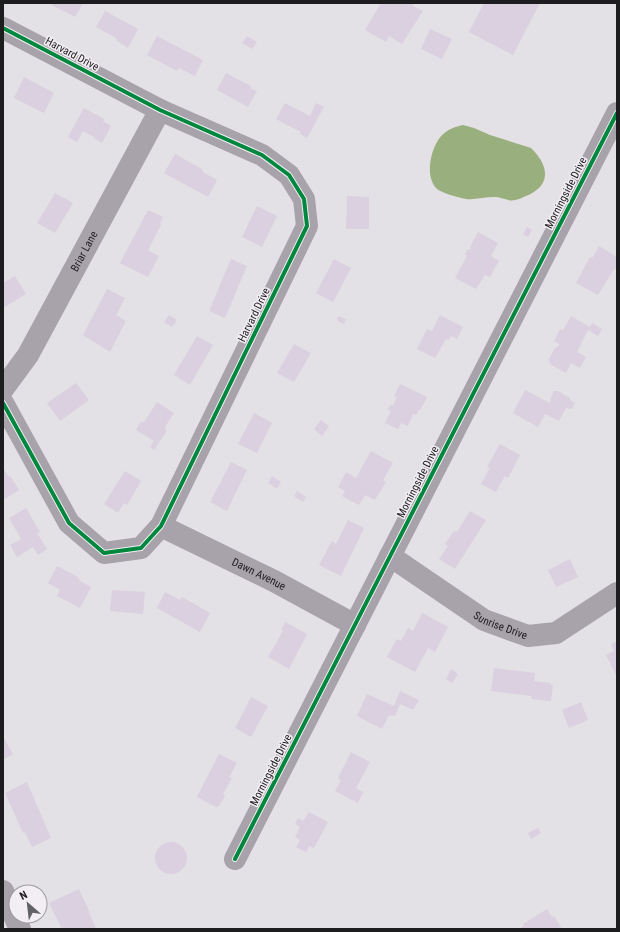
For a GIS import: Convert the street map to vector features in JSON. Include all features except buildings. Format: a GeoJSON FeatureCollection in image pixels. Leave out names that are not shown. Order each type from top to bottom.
{"type":"FeatureCollection","features":[{"type":"Feature","properties":{"kind":"street","name":"Harvard Drive"},"geometry":{"type":"LineString","coordinates":[[3,28],[160,110],[262,155],[289,175],[304,198],[308,226],[161,526],[141,548],[104,553],[69,523],[3,403]]}},
{"type":"Feature","properties":{"kind":"street","name":"Briar Lane"},"geometry":{"type":"LineString","coordinates":[[3,389],[28,355],[160,110]]}},
{"type":"Feature","properties":{"kind":"street","name":"Morningside Drive"},"geometry":{"type":"LineString","coordinates":[[235,859],[617,113]]}},
{"type":"Feature","properties":{"kind":"street","name":"Dawn Avenue"},"geometry":{"type":"LineString","coordinates":[[161,526],[274,581],[355,625]]}},
{"type":"Feature","properties":{"kind":"street","name":"Sunrise Drive"},"geometry":{"type":"LineString","coordinates":[[390,556],[484,620],[528,636],[556,633],[617,593]]}},
{"type":"Feature","properties":{"kind":"street"},"geometry":{"type":"LineString","coordinates":[[3,891],[20,929]]}},
{"type":"Feature","properties":{"kind":"shaded area"},"geometry":{"type":"Polygon","coordinates":[[[463,125],[531,148],[541,161],[544,168],[544,181],[540,187],[534,192],[518,200],[507,200],[497,197],[466,199],[439,191],[432,181],[430,172],[431,158],[434,148],[443,134],[451,129],[463,125]]]}},
{"type":"Feature","properties":{"kind":"cycle path"},"geometry":{"type":"LineString","coordinates":[[3,28],[160,110],[262,155],[289,175],[304,199],[307,226],[161,526],[141,548],[104,553],[69,523],[3,403]]}},
{"type":"Feature","properties":{"kind":"cycle path"},"geometry":{"type":"LineString","coordinates":[[235,859],[617,113]]}}]}
